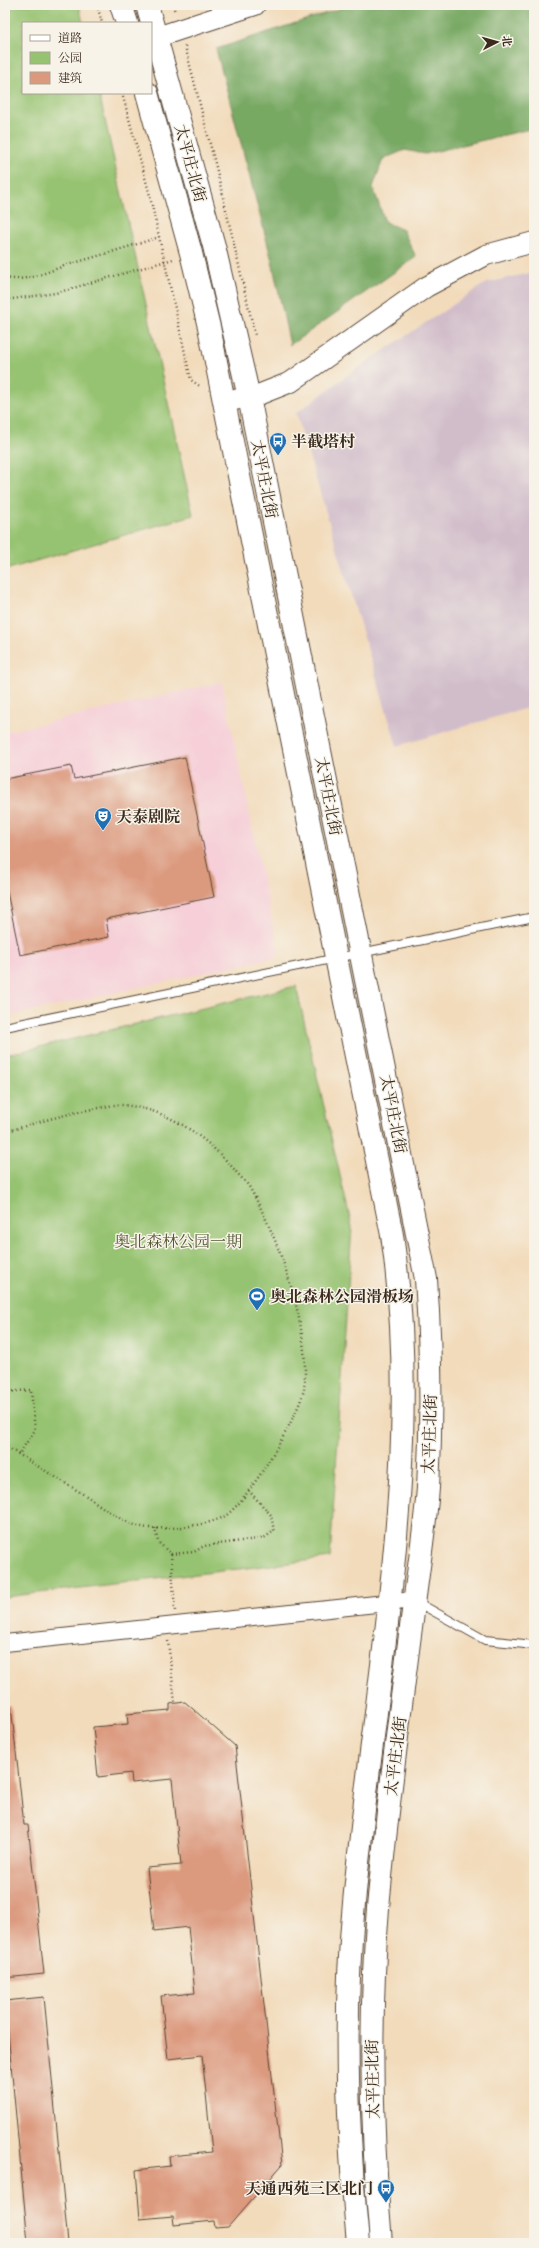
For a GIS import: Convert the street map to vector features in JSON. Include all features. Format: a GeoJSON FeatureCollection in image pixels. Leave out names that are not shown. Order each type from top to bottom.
{"type":"FeatureCollection","features":[{"type":"Feature","properties":{"kind":"main road"},"geometry":{"type":"LineString","coordinates":[[121,5],[127,22]]}},
{"type":"Feature","properties":{"kind":"main road","name":"太平庄北街"},"geometry":{"type":"LineString","coordinates":[[147,5],[151,22]]}},
{"type":"Feature","properties":{"kind":"main road","name":"太平庄北街"},"geometry":{"type":"LineString","coordinates":[[154,38],[214,246],[249,397],[426,1279],[430,1332],[431,1431],[423,1546],[414,1600],[385,1844],[374,1967],[371,2093],[373,2148],[381,2243]]}},
{"type":"Feature","properties":{"kind":"main road","name":"太平庄北街"},"geometry":{"type":"LineString","coordinates":[[147,94],[191,253],[225,402],[392,1235],[400,1289],[404,1373],[403,1430],[389,1603],[360,1847],[349,1966],[348,2090],[358,2243]]}},
{"type":"Feature","properties":{"kind":"street"},"geometry":{"type":"LineString","coordinates":[[154,38],[255,5]]}},
{"type":"Feature","properties":{"kind":"street"},"geometry":{"type":"LineString","coordinates":[[225,402],[249,397],[291,382],[426,287],[486,255],[534,242]]}},
{"type":"Feature","properties":{"kind":"street"},"geometry":{"type":"LineString","coordinates":[[5,1643],[414,1600]]}},
{"type":"Feature","properties":{"kind":"lane"},"geometry":{"type":"LineString","coordinates":[[5,1027],[534,917]]}},
{"type":"Feature","properties":{"kind":"lane"},"geometry":{"type":"LineString","coordinates":[[414,1600],[485,1640],[534,1646]]}},
{"type":"Feature","properties":{"kind":"path"},"geometry":{"type":"LineString","coordinates":[[97,5],[102,22]]}},
{"type":"Feature","properties":{"kind":"path"},"geometry":{"type":"LineString","coordinates":[[173,5],[217,171],[256,339]]}},
{"type":"Feature","properties":{"kind":"path"},"geometry":{"type":"LineString","coordinates":[[122,94],[165,261],[191,380],[225,402]]}},
{"type":"Feature","properties":{"kind":"path"},"geometry":{"type":"LineString","coordinates":[[5,278],[15,280],[34,278],[53,270],[159,237]]}},
{"type":"Feature","properties":{"kind":"path"},"geometry":{"type":"LineString","coordinates":[[5,300],[56,293],[191,253]]}},
{"type":"Feature","properties":{"kind":"path"},"geometry":{"type":"LineString","coordinates":[[5,1132],[80,1111],[120,1105],[152,1110],[176,1120],[195,1133],[222,1155],[250,1188],[274,1242],[296,1299],[302,1334],[304,1364],[304,1391],[284,1434],[249,1491],[227,1515],[214,1522],[155,1528],[134,1524],[110,1511],[5,1446]]}},
{"type":"Feature","properties":{"kind":"path"},"geometry":{"type":"LineString","coordinates":[[5,1392],[31,1390],[35,1430],[19,1455]]}},
{"type":"Feature","properties":{"kind":"path"},"geometry":{"type":"LineString","coordinates":[[171,1554],[194,1552],[204,1546],[264,1538],[274,1531],[271,1515],[249,1491]]}},
{"type":"Feature","properties":{"kind":"path"},"geometry":{"type":"LineString","coordinates":[[155,1528],[158,1542],[171,1554],[175,1703]]}},
{"type":"Feature","properties":{"kind":"shaded area"},"geometry":{"type":"Polygon","coordinates":[[[534,272],[534,706],[397,746],[296,413],[362,365],[486,283],[534,272]]]}},
{"type":"Feature","properties":{"kind":"shaded area"},"geometry":{"type":"Polygon","coordinates":[[[222,682],[279,956],[5,1017],[5,732],[222,682]]]}},
{"type":"Feature","properties":{"kind":"green space"},"geometry":{"type":"Polygon","coordinates":[[[5,5],[79,5],[83,22],[22,22],[22,94],[99,94],[193,515],[5,570],[5,5]]]}},
{"type":"Feature","properties":{"kind":"green space"},"geometry":{"type":"Polygon","coordinates":[[[351,5],[534,5],[534,128],[425,154],[405,150],[383,159],[373,187],[385,222],[403,230],[416,257],[290,345],[271,257],[216,49],[351,5]]]}},
{"type":"Feature","properties":{"kind":"green space","name":"奥北森林公园一期"},"geometry":{"type":"Polygon","coordinates":[[[296,986],[352,1227],[330,1558],[5,1597],[5,1055],[296,986]]]}},
{"type":"Feature","properties":{"kind":"building","name":"天泰剧院"},"geometry":{"type":"Polygon","coordinates":[[[185,757],[214,897],[106,919],[109,937],[20,955],[5,882],[5,779],[71,766],[74,779],[185,757]]]}},
{"type":"Feature","properties":{"kind":"building"},"geometry":{"type":"Polygon","coordinates":[[[185,1702],[235,1746],[282,2165],[228,2227],[215,2228],[214,2221],[174,2225],[173,2216],[140,2219],[136,2170],[170,2166],[169,2156],[212,2152],[202,2055],[168,2059],[161,1996],[195,1993],[188,1927],[154,1931],[147,1868],[181,1865],[172,1779],[132,1783],[131,1773],[98,1777],[93,1727],[128,1724],[127,1714],[170,1710],[170,1704],[185,1702]]]}},
{"type":"Feature","properties":{"kind":"building"},"geometry":{"type":"Polygon","coordinates":[[[11,1706],[24,1825],[28,1825],[44,1974],[5,1978],[5,1707],[11,1706]]]}},
{"type":"Feature","properties":{"kind":"building"},"geometry":{"type":"Polygon","coordinates":[[[44,1997],[68,2243],[28,2243],[5,2001],[44,1997]]]}},
{"type":"Feature","properties":{"kind":"place","name":"半截塔村"},"geometry":{"type":"Point","coordinates":[278,456]}},
{"type":"Feature","properties":{"kind":"place","name":"天泰剧院"},"geometry":{"type":"Point","coordinates":[103,831]}},
{"type":"Feature","properties":{"kind":"place","name":"奥北森林公园滑板场"},"geometry":{"type":"Point","coordinates":[257,1311]}},
{"type":"Feature","properties":{"kind":"place","name":"天通西苑三区北门"},"geometry":{"type":"Point","coordinates":[386,2203]}}]}
